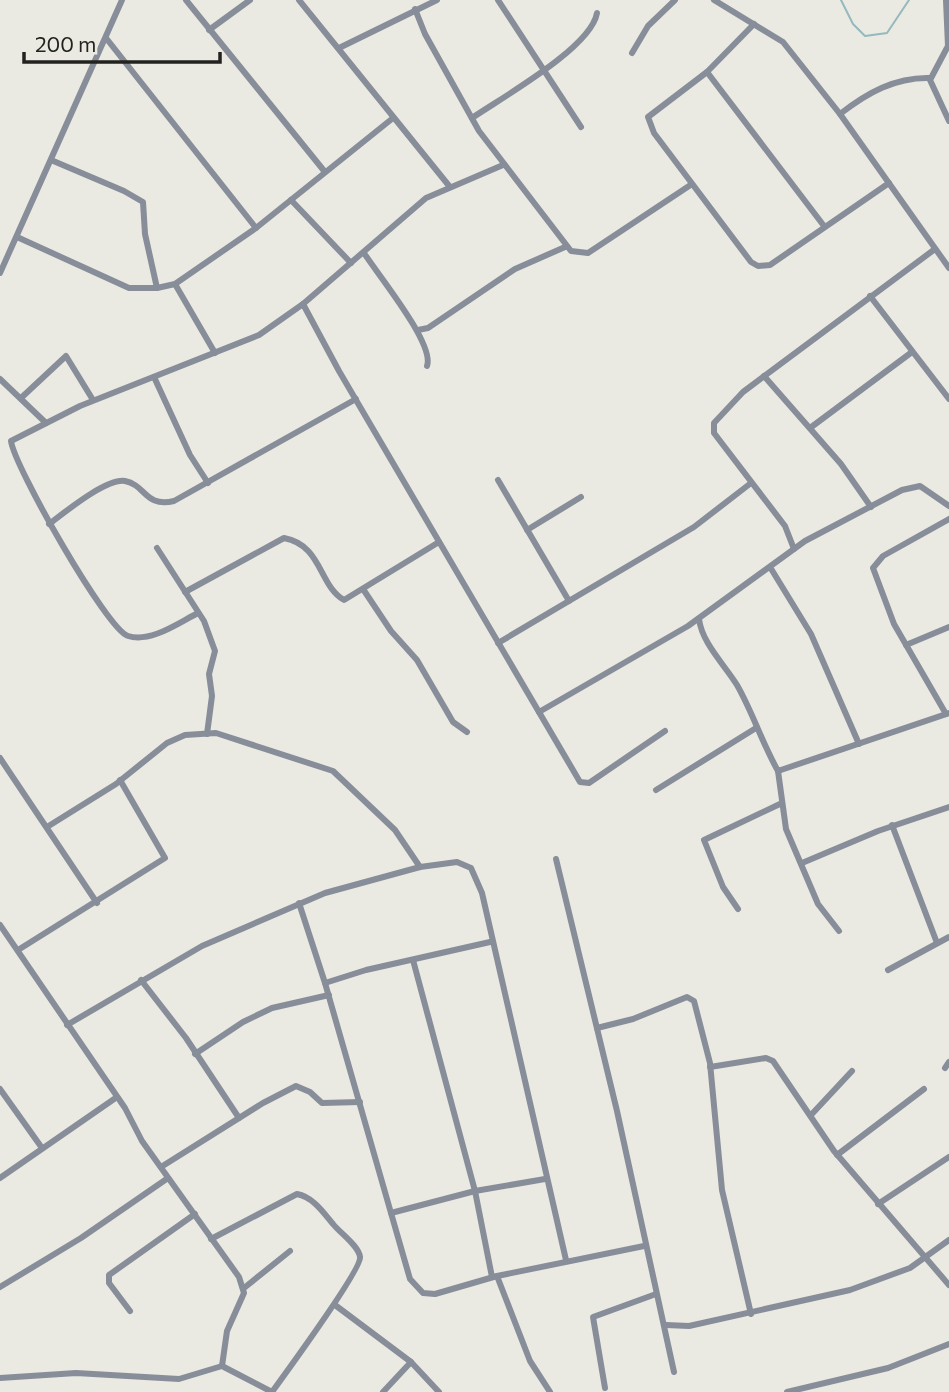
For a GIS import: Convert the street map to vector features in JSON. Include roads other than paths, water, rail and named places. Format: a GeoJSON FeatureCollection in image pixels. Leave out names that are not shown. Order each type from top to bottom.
{"type":"FeatureCollection","features":[{"type":"Feature","properties":{"kind":"street"},"geometry":{"type":"LineString","coordinates":[[0,273],[122,0]]}},
{"type":"Feature","properties":{"kind":"street"},"geometry":{"type":"LineString","coordinates":[[186,0],[325,172]]}},
{"type":"Feature","properties":{"kind":"street"},"geometry":{"type":"LineString","coordinates":[[209,30],[250,0]]}},
{"type":"Feature","properties":{"kind":"street"},"geometry":{"type":"LineString","coordinates":[[299,0],[450,187]]}},
{"type":"Feature","properties":{"kind":"street"},"geometry":{"type":"LineString","coordinates":[[339,48],[437,0]]}},
{"type":"Feature","properties":{"kind":"street"},"geometry":{"type":"LineString","coordinates":[[498,0],[542,72],[581,127]]}},
{"type":"Feature","properties":{"kind":"street"},"geometry":{"type":"LineString","coordinates":[[632,53],[648,26],[675,0]]}},
{"type":"Feature","properties":{"kind":"street"},"geometry":{"type":"LineString","coordinates":[[714,0],[783,42],[840,114],[949,268]]}},
{"type":"Feature","properties":{"kind":"street"},"geometry":{"type":"LineString","coordinates":[[946,0],[947,52],[930,78],[931,88],[949,121]]}},
{"type":"Feature","properties":{"kind":"street"},"geometry":{"type":"LineString","coordinates":[[415,9],[472,118],[503,165],[565,247],[578,254],[588,253],[692,184]]}},
{"type":"Feature","properties":{"kind":"street"},"geometry":{"type":"LineString","coordinates":[[472,118],[567,53],[592,26],[597,13]]}},
{"type":"Feature","properties":{"kind":"street"},"geometry":{"type":"LineString","coordinates":[[754,24],[708,72],[648,117],[654,133],[733,240],[758,267],[770,265],[889,183]]}},
{"type":"Feature","properties":{"kind":"street"},"geometry":{"type":"LineString","coordinates":[[106,38],[256,228]]}},
{"type":"Feature","properties":{"kind":"street"},"geometry":{"type":"LineString","coordinates":[[708,72],[824,226]]}},
{"type":"Feature","properties":{"kind":"street"},"geometry":{"type":"LineString","coordinates":[[840,114],[868,92],[909,78],[930,78]]}},
{"type":"Feature","properties":{"kind":"street"},"geometry":{"type":"LineString","coordinates":[[17,237],[129,288],[157,288],[176,284],[256,228],[393,118]]}},
{"type":"Feature","properties":{"kind":"street"},"geometry":{"type":"LineString","coordinates":[[51,160],[124,191],[142,202],[146,247],[157,288]]}},
{"type":"Feature","properties":{"kind":"street"},"geometry":{"type":"LineString","coordinates":[[198,613],[155,634],[129,637],[121,632],[49,524],[11,443],[12,439],[93,400],[259,335],[303,304],[426,198],[503,165]]}},
{"type":"Feature","properties":{"kind":"street"},"geometry":{"type":"LineString","coordinates":[[291,200],[351,263]]}},
{"type":"Feature","properties":{"kind":"street"},"geometry":{"type":"LineString","coordinates":[[418,330],[428,328],[515,269],[565,247]]}},
{"type":"Feature","properties":{"kind":"street"},"geometry":{"type":"LineString","coordinates":[[805,541],[791,534],[712,427],[719,414],[764,376],[934,249]]}},
{"type":"Feature","properties":{"kind":"street"},"geometry":{"type":"LineString","coordinates":[[363,253],[418,330],[429,357],[427,366]]}},
{"type":"Feature","properties":{"kind":"street"},"geometry":{"type":"LineString","coordinates":[[176,284],[215,353]]}},
{"type":"Feature","properties":{"kind":"street"},"geometry":{"type":"LineString","coordinates":[[870,296],[949,399]]}},
{"type":"Feature","properties":{"kind":"street"},"geometry":{"type":"LineString","coordinates":[[303,304],[576,777],[583,783],[589,783],[665,731]]}},
{"type":"Feature","properties":{"kind":"street"},"geometry":{"type":"LineString","coordinates":[[810,428],[912,352]]}},
{"type":"Feature","properties":{"kind":"street"},"geometry":{"type":"LineString","coordinates":[[21,398],[66,356],[93,400]]}},
{"type":"Feature","properties":{"kind":"street"},"geometry":{"type":"LineString","coordinates":[[764,376],[855,482],[871,507]]}},
{"type":"Feature","properties":{"kind":"street"},"geometry":{"type":"LineString","coordinates":[[154,377],[190,455],[208,483]]}},
{"type":"Feature","properties":{"kind":"street"},"geometry":{"type":"LineString","coordinates":[[0,379],[46,424]]}},
{"type":"Feature","properties":{"kind":"street"},"geometry":{"type":"LineString","coordinates":[[49,524],[116,482],[130,483],[151,500],[166,503],[208,483],[356,399]]}},
{"type":"Feature","properties":{"kind":"street"},"geometry":{"type":"LineString","coordinates":[[498,480],[569,601]]}},
{"type":"Feature","properties":{"kind":"street"},"geometry":{"type":"LineString","coordinates":[[498,643],[694,527],[751,483]]}},
{"type":"Feature","properties":{"kind":"street"},"geometry":{"type":"LineString","coordinates":[[540,712],[699,619],[805,541],[902,490],[920,486],[949,506]]}},
{"type":"Feature","properties":{"kind":"street"},"geometry":{"type":"LineString","coordinates":[[527,530],[581,497]]}},
{"type":"Feature","properties":{"kind":"street"},"geometry":{"type":"LineString","coordinates":[[778,771],[947,713],[906,645],[878,583],[874,564],[949,519]]}},
{"type":"Feature","properties":{"kind":"street"},"geometry":{"type":"LineString","coordinates":[[791,534],[794,549]]}},
{"type":"Feature","properties":{"kind":"street"},"geometry":{"type":"LineString","coordinates":[[185,592],[284,538],[303,547],[320,562],[340,598],[349,599],[439,542]]}},
{"type":"Feature","properties":{"kind":"street"},"geometry":{"type":"LineString","coordinates":[[157,548],[204,621],[216,656],[209,674],[212,696],[207,734]]}},
{"type":"Feature","properties":{"kind":"street"},"geometry":{"type":"LineString","coordinates":[[770,567],[811,634],[859,744]]}},
{"type":"Feature","properties":{"kind":"street"},"geometry":{"type":"LineString","coordinates":[[363,589],[391,631],[417,660],[453,722],[467,732]]}},
{"type":"Feature","properties":{"kind":"street"},"geometry":{"type":"LineString","coordinates":[[699,619],[701,633],[737,685],[778,771],[786,829],[818,904],[839,931]]}},
{"type":"Feature","properties":{"kind":"street"},"geometry":{"type":"LineString","coordinates":[[688,626],[701,633]]}},
{"type":"Feature","properties":{"kind":"street"},"geometry":{"type":"LineString","coordinates":[[906,645],[949,627]]}},
{"type":"Feature","properties":{"kind":"street"},"geometry":{"type":"LineString","coordinates":[[656,790],[756,728]]}},
{"type":"Feature","properties":{"kind":"street"},"geometry":{"type":"LineString","coordinates":[[47,827],[120,780],[167,743],[185,735],[229,735],[333,771],[395,831],[420,867]]}},
{"type":"Feature","properties":{"kind":"street"},"geometry":{"type":"LineString","coordinates":[[0,758],[97,902]]}},
{"type":"Feature","properties":{"kind":"street"},"geometry":{"type":"LineString","coordinates":[[18,950],[165,858],[120,780]]}},
{"type":"Feature","properties":{"kind":"street"},"geometry":{"type":"LineString","coordinates":[[738,909],[718,877],[704,840],[782,803]]}},
{"type":"Feature","properties":{"kind":"street"},"geometry":{"type":"LineString","coordinates":[[802,863],[892,825],[949,807]]}},
{"type":"Feature","properties":{"kind":"street"},"geometry":{"type":"LineString","coordinates":[[892,825],[937,943]]}},
{"type":"Feature","properties":{"kind":"street"},"geometry":{"type":"LineString","coordinates":[[556,859],[597,1028],[644,1246],[666,1325],[674,1372]]}},
{"type":"Feature","properties":{"kind":"street"},"geometry":{"type":"LineString","coordinates":[[66,1025],[202,946],[299,903],[420,867],[457,862],[471,868],[482,894],[490,942],[566,1261]]}},
{"type":"Feature","properties":{"kind":"street"},"geometry":{"type":"LineString","coordinates":[[299,903],[329,995],[406,1268],[416,1289],[435,1294],[495,1277],[644,1246]]}},
{"type":"Feature","properties":{"kind":"street"},"geometry":{"type":"LineString","coordinates":[[0,925],[244,1288]]}},
{"type":"Feature","properties":{"kind":"street"},"geometry":{"type":"LineString","coordinates":[[888,970],[949,937]]}},
{"type":"Feature","properties":{"kind":"street"},"geometry":{"type":"LineString","coordinates":[[325,983],[490,942]]}},
{"type":"Feature","properties":{"kind":"street"},"geometry":{"type":"LineString","coordinates":[[414,960],[495,1277],[530,1361],[550,1392]]}},
{"type":"Feature","properties":{"kind":"street"},"geometry":{"type":"LineString","coordinates":[[141,980],[239,1118]]}},
{"type":"Feature","properties":{"kind":"street"},"geometry":{"type":"LineString","coordinates":[[195,1054],[243,1022],[272,1008],[329,995]]}},
{"type":"Feature","properties":{"kind":"street"},"geometry":{"type":"LineString","coordinates":[[597,1028],[691,998],[710,1067],[719,1169],[751,1314]]}},
{"type":"Feature","properties":{"kind":"street"},"geometry":{"type":"LineString","coordinates":[[710,1067],[770,1058],[787,1078],[837,1155],[949,1285]]}},
{"type":"Feature","properties":{"kind":"street"},"geometry":{"type":"LineString","coordinates":[[811,1115],[852,1072]]}},
{"type":"Feature","properties":{"kind":"street"},"geometry":{"type":"LineString","coordinates":[[161,1167],[296,1086],[310,1092],[322,1103],[360,1102]]}},
{"type":"Feature","properties":{"kind":"street"},"geometry":{"type":"LineString","coordinates":[[0,1089],[42,1148]]}},
{"type":"Feature","properties":{"kind":"street"},"geometry":{"type":"LineString","coordinates":[[837,1155],[924,1089]]}},
{"type":"Feature","properties":{"kind":"street"},"geometry":{"type":"LineString","coordinates":[[0,1178],[117,1097]]}},
{"type":"Feature","properties":{"kind":"street"},"geometry":{"type":"LineString","coordinates":[[878,1205],[949,1157]]}},
{"type":"Feature","properties":{"kind":"street"},"geometry":{"type":"LineString","coordinates":[[0,1287],[81,1238],[168,1178]]}},
{"type":"Feature","properties":{"kind":"street"},"geometry":{"type":"LineString","coordinates":[[391,1213],[475,1191],[545,1179]]}},
{"type":"Feature","properties":{"kind":"street"},"geometry":{"type":"LineString","coordinates":[[0,1378],[76,1373],[179,1379],[222,1366],[272,1392],[320,1320],[335,1305],[359,1265],[360,1258],[354,1246],[304,1195],[297,1194],[280,1200],[245,1223],[211,1239]]}},
{"type":"Feature","properties":{"kind":"street"},"geometry":{"type":"LineString","coordinates":[[130,1311],[109,1283],[110,1275],[195,1214]]}},
{"type":"Feature","properties":{"kind":"street"},"geometry":{"type":"LineString","coordinates":[[666,1325],[689,1326],[850,1290],[910,1268],[949,1240]]}},
{"type":"Feature","properties":{"kind":"street"},"geometry":{"type":"LineString","coordinates":[[222,1366],[228,1331],[244,1288],[289,1251]]}},
{"type":"Feature","properties":{"kind":"street"},"geometry":{"type":"LineString","coordinates":[[606,1388],[593,1317],[656,1294]]}},
{"type":"Feature","properties":{"kind":"street"},"geometry":{"type":"LineString","coordinates":[[335,1305],[411,1362],[439,1392]]}},
{"type":"Feature","properties":{"kind":"street"},"geometry":{"type":"LineString","coordinates":[[787,1392],[888,1368],[949,1344]]}},
{"type":"Feature","properties":{"kind":"street"},"geometry":{"type":"LineString","coordinates":[[383,1392],[411,1362]]}},
{"type":"Feature","properties":{"kind":"waterway"},"geometry":{"type":"LineString","coordinates":[[841,0],[853,24],[865,36],[887,33],[909,0]]}}]}
